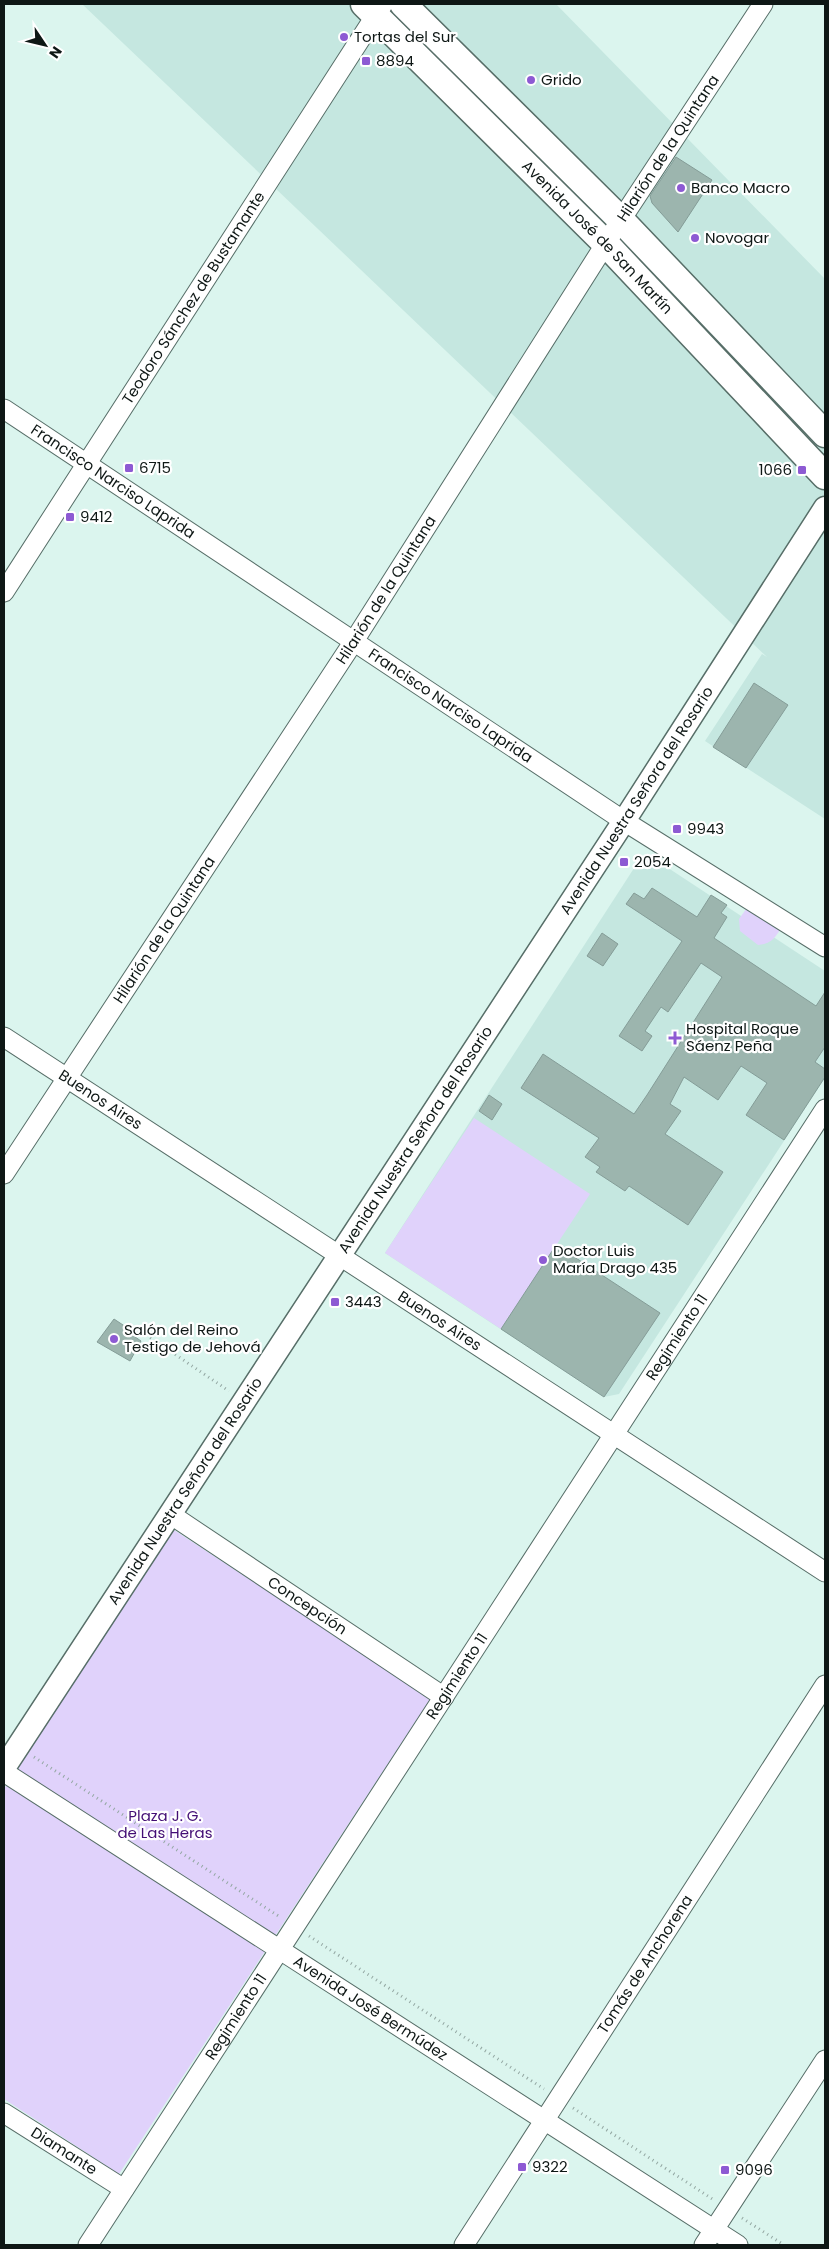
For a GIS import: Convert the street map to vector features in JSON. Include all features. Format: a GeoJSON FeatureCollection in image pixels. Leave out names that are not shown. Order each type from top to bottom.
{"type":"FeatureCollection","features":[{"type":"Feature","properties":{"kind":"main road","name":"Avenida José de San Martín"},"geometry":{"type":"LineString","coordinates":[[403,4],[621,220],[825,434]]}},
{"type":"Feature","properties":{"kind":"main road","name":"Avenida José de San Martín"},"geometry":{"type":"LineString","coordinates":[[374,8],[606,244],[825,476]]}},
{"type":"Feature","properties":{"kind":"street","name":"Hilarión de la Quintana"},"geometry":{"type":"LineString","coordinates":[[4,1174],[354,641],[621,220],[763,4]]}},
{"type":"Feature","properties":{"kind":"street","name":"Teodoro Sánchez de Bustamante"},"geometry":{"type":"LineString","coordinates":[[4,592],[87,464],[374,8]]}},
{"type":"Feature","properties":{"kind":"street","name":"Francisco Narciso Laprida"},"geometry":{"type":"LineString","coordinates":[[4,409],[624,820],[825,947]]}},
{"type":"Feature","properties":{"kind":"street","name":"Avenida Nuestra Señora del Rosario"},"geometry":{"type":"LineString","coordinates":[[4,1770],[624,820],[825,508]]}},
{"type":"Feature","properties":{"kind":"street","name":"Buenos Aires"},"geometry":{"type":"LineString","coordinates":[[4,1037],[825,1572]]}},
{"type":"Feature","properties":{"kind":"street","name":"Regimiento 11"},"geometry":{"type":"LineString","coordinates":[[88,2245],[825,1109]]}},
{"type":"Feature","properties":{"kind":"street","name":"Concepción"},"geometry":{"type":"LineString","coordinates":[[170,1514],[444,1697]]}},
{"type":"Feature","properties":{"kind":"street","name":"Tomás de Anchorena"},"geometry":{"type":"LineString","coordinates":[[464,2245],[825,1685]]}},
{"type":"Feature","properties":{"kind":"street","name":"Avenida José Bermúdez"},"geometry":{"type":"LineString","coordinates":[[4,1770],[544,2121],[709,2238],[738,2245]]}},
{"type":"Feature","properties":{"kind":"street"},"geometry":{"type":"LineString","coordinates":[[709,2238],[825,2060]]}},
{"type":"Feature","properties":{"kind":"street","name":"Diamante"},"geometry":{"type":"LineString","coordinates":[[4,2113],[124,2190]]}},
{"type":"Feature","properties":{"kind":"path"},"geometry":{"type":"LineString","coordinates":[[142,1332],[244,1401]]}},
{"type":"Feature","properties":{"kind":"path"},"geometry":{"type":"LineString","coordinates":[[18,1746],[784,2245]]}},
{"type":"Feature","properties":{"kind":"shaded area"},"geometry":{"type":"Polygon","coordinates":[[[82,4],[556,4],[825,279],[825,819],[705,741],[762,654],[767,657],[82,4]]]}},
{"type":"Feature","properties":{"kind":"shaded area","name":"Hospital Roque Sáenz Peña"},"geometry":{"type":"Polygon","coordinates":[[[653,858],[825,971],[825,1078],[619,1394],[604,1397],[385,1253],[638,862],[653,858]]]}},
{"type":"Feature","properties":{"kind":"green space"},"geometry":{"type":"Polygon","coordinates":[[[749,905],[782,927],[769,942],[758,945],[740,931],[739,919],[749,905]]]}},
{"type":"Feature","properties":{"kind":"green space"},"geometry":{"type":"Polygon","coordinates":[[[474,1118],[590,1194],[501,1329],[385,1253],[474,1118]]]}},
{"type":"Feature","properties":{"kind":"green space","name":"Plaza J. G. de Las Heras"},"geometry":{"type":"Polygon","coordinates":[[[174,1530],[431,1698],[119,2174],[4,2099],[4,1789],[174,1530]]]}},
{"type":"Feature","properties":{"kind":"building","name":"Banco Macro"},"geometry":{"type":"Polygon","coordinates":[[[676,157],[712,180],[678,232],[652,203],[650,196],[676,157]]]}},
{"type":"Feature","properties":{"kind":"building"},"geometry":{"type":"Polygon","coordinates":[[[754,683],[788,705],[746,768],[713,747],[754,683]]]}},
{"type":"Feature","properties":{"kind":"building"},"geometry":{"type":"Polygon","coordinates":[[[652,888],[697,917],[711,895],[727,905],[721,913],[727,917],[714,938],[816,1006],[825,992],[825,1047],[815,1062],[825,1069],[825,1077],[784,1140],[746,1115],[767,1083],[741,1066],[718,1100],[684,1077],[670,1104],[681,1111],[665,1134],[723,1172],[688,1225],[629,1186],[625,1191],[596,1172],[600,1167],[585,1157],[599,1138],[521,1088],[543,1054],[634,1114],[647,1095],[722,977],[701,963],[668,1012],[661,1007],[645,1031],[652,1036],[642,1051],[619,1036],[682,941],[626,904],[634,893],[644,899],[652,888]]]}},
{"type":"Feature","properties":{"kind":"building"},"geometry":{"type":"Polygon","coordinates":[[[602,933],[618,944],[603,966],[587,956],[602,933]]]}},
{"type":"Feature","properties":{"kind":"building"},"geometry":{"type":"Polygon","coordinates":[[[489,1095],[502,1104],[492,1120],[479,1111],[489,1095]]]}},
{"type":"Feature","properties":{"kind":"building"},"geometry":{"type":"Polygon","coordinates":[[[556,1245],[660,1313],[604,1397],[501,1329],[556,1245]]]}},
{"type":"Feature","properties":{"kind":"building","name":"Salón del Reino Testigo de Jehová"},"geometry":{"type":"Polygon","coordinates":[[[114,1319],[129,1329],[128,1332],[141,1341],[130,1361],[97,1342],[114,1319]]]}},
{"type":"Feature","properties":{"kind":"place","name":"Tortas del Sur"},"geometry":{"type":"Point","coordinates":[344,37]}},
{"type":"Feature","properties":{"kind":"place","name":"8894"},"geometry":{"type":"Point","coordinates":[366,61]}},
{"type":"Feature","properties":{"kind":"place","name":"Grido"},"geometry":{"type":"Point","coordinates":[531,80]}},
{"type":"Feature","properties":{"kind":"place","name":"Banco Macro"},"geometry":{"type":"Point","coordinates":[681,188]}},
{"type":"Feature","properties":{"kind":"place","name":"Novogar"},"geometry":{"type":"Point","coordinates":[695,238]}},
{"type":"Feature","properties":{"kind":"place","name":"6715"},"geometry":{"type":"Point","coordinates":[129,468]}},
{"type":"Feature","properties":{"kind":"place","name":"1066"},"geometry":{"type":"Point","coordinates":[802,470]}},
{"type":"Feature","properties":{"kind":"place","name":"9412"},"geometry":{"type":"Point","coordinates":[70,517]}},
{"type":"Feature","properties":{"kind":"place","name":"9943"},"geometry":{"type":"Point","coordinates":[677,829]}},
{"type":"Feature","properties":{"kind":"place","name":"2054"},"geometry":{"type":"Point","coordinates":[624,862]}},
{"type":"Feature","properties":{"kind":"place","name":"Hospital Roque Sáenz Peña"},"geometry":{"type":"Point","coordinates":[675,1038]}},
{"type":"Feature","properties":{"kind":"place","name":"Doctor Luis María Drago 435"},"geometry":{"type":"Point","coordinates":[543,1260]}},
{"type":"Feature","properties":{"kind":"place","name":"3443"},"geometry":{"type":"Point","coordinates":[335,1302]}},
{"type":"Feature","properties":{"kind":"place","name":"Salón del Reino Testigo de Jehová"},"geometry":{"type":"Point","coordinates":[114,1339]}},
{"type":"Feature","properties":{"kind":"place","name":"9322"},"geometry":{"type":"Point","coordinates":[522,2167]}},
{"type":"Feature","properties":{"kind":"place","name":"9096"},"geometry":{"type":"Point","coordinates":[725,2170]}}]}
